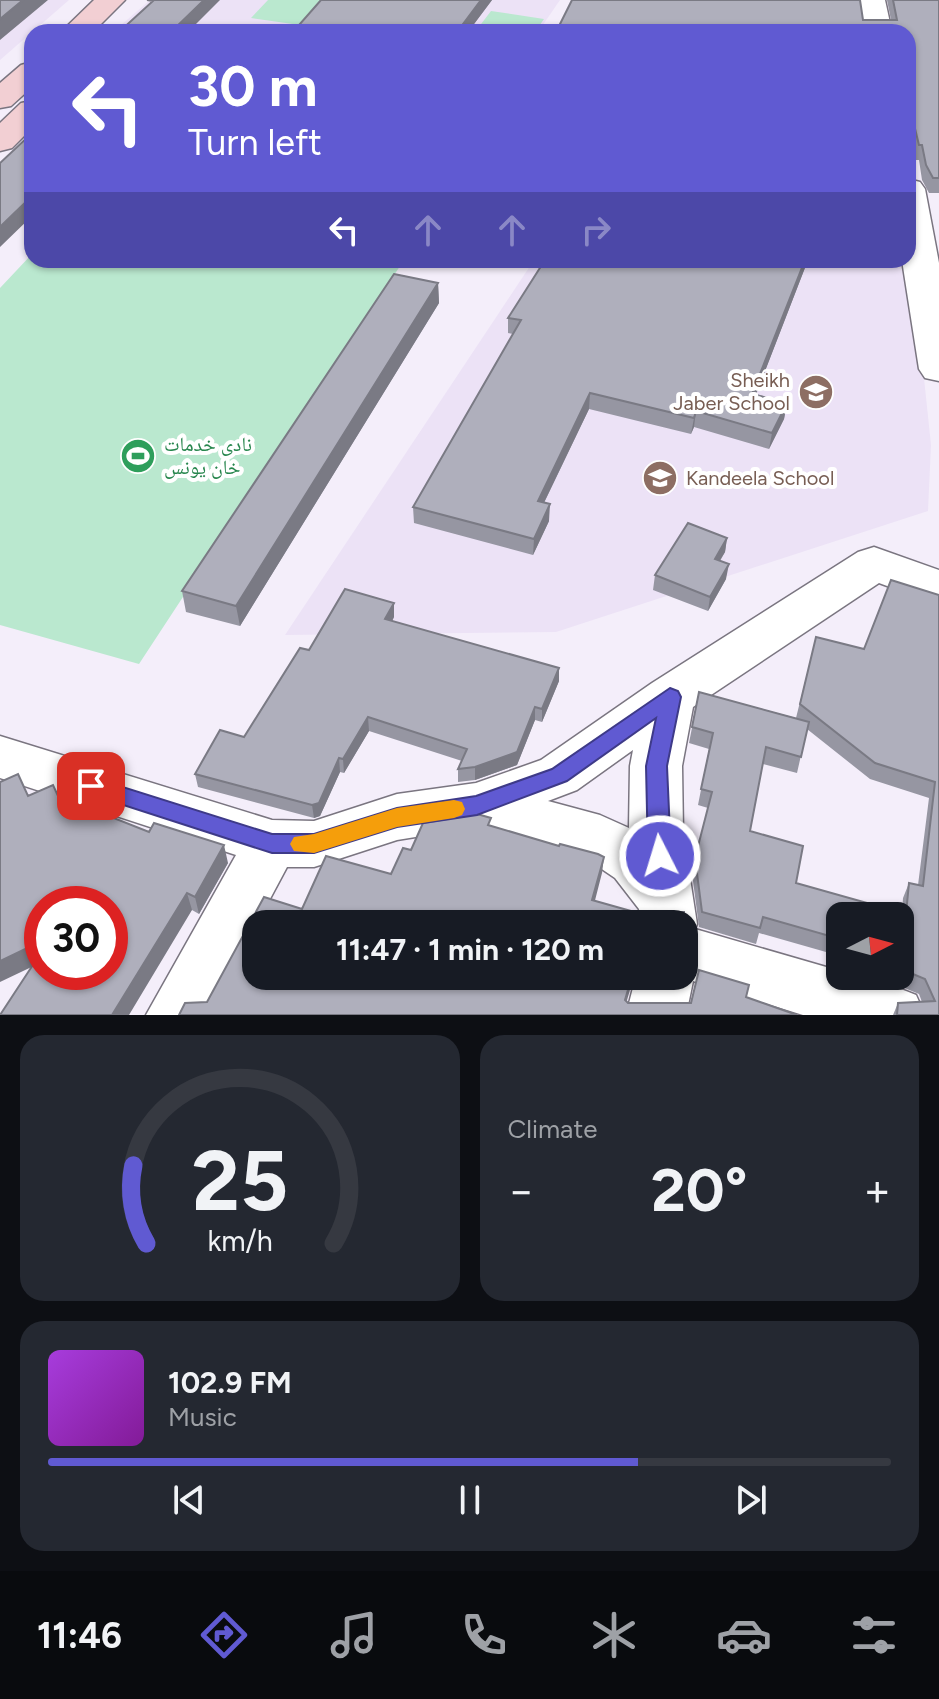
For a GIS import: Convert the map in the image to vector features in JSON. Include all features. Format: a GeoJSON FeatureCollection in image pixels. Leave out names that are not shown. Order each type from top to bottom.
{"type":"FeatureCollection","features":[{"type":"Feature","properties":{"kind":"main road"},"geometry":{"type":"LineString","coordinates":[[90,24],[123,5]]}},
{"type":"Feature","properties":{"kind":"main road"},"geometry":{"type":"LineString","coordinates":[[116,24],[123,5]]}},
{"type":"Feature","properties":{"kind":"main road"},"geometry":{"type":"LineString","coordinates":[[0,99],[24,78]]}},
{"type":"Feature","properties":{"kind":"main road"},"geometry":{"type":"LineString","coordinates":[[0,141],[24,118]]}},
{"type":"Feature","properties":{"kind":"street"},"geometry":{"type":"LineString","coordinates":[[871,0],[876,24]]}},
{"type":"Feature","properties":{"kind":"street"},"geometry":{"type":"LineString","coordinates":[[919,199],[939,369]]}},
{"type":"Feature","properties":{"kind":"street"},"geometry":{"type":"LineString","coordinates":[[0,757],[272,843],[314,844],[397,817],[477,805],[559,775],[670,697],[874,564],[935,580]]}},
{"type":"Feature","properties":{"kind":"street"},"geometry":{"type":"LineString","coordinates":[[670,697],[656,766],[656,833],[670,910]]}},
{"type":"Feature","properties":{"kind":"street"},"geometry":{"type":"LineString","coordinates":[[477,805],[600,838],[634,861],[663,910]]}},
{"type":"Feature","properties":{"kind":"street"},"geometry":{"type":"LineString","coordinates":[[176,1015],[272,843]]}},
{"type":"Feature","properties":{"kind":"street"},"geometry":{"type":"LineString","coordinates":[[698,936],[895,1015]]}},
{"type":"Feature","properties":{"kind":"street"},"geometry":{"type":"LineString","coordinates":[[656,1015],[662,990]]}},
{"type":"Feature","properties":{"kind":"shaded area"},"geometry":{"type":"Polygon","coordinates":[[[0,0],[69,0],[41,24],[24,24],[24,39],[0,60],[0,0]]]}},
{"type":"Feature","properties":{"kind":"shaded area"},"geometry":{"type":"Polygon","coordinates":[[[150,0],[560,0],[544,24],[122,24],[150,0]]]}},
{"type":"Feature","properties":{"kind":"shaded area","name":"Kandeela School"},"geometry":{"type":"Polygon","coordinates":[[[529,268],[909,268],[915,292],[931,445],[928,511],[556,632],[285,635],[529,268]]]}},
{"type":"Feature","properties":{"kind":"green space"},"geometry":{"type":"Polygon","coordinates":[[[268,0],[323,0],[301,24],[251,18],[268,0]]]}},
{"type":"Feature","properties":{"kind":"green space"},"geometry":{"type":"Polygon","coordinates":[[[491,11],[544,19],[541,24],[481,24],[491,11]]]}},
{"type":"Feature","properties":{"kind":"green space","name":"نادى خدمات خان يونس"},"geometry":{"type":"Polygon","coordinates":[[[24,262],[24,268],[399,268],[139,664],[0,625],[0,288],[24,262]]]}},
{"type":"Feature","properties":{"kind":"building"},"geometry":{"type":"Polygon","coordinates":[[[0,0],[23,0],[0,19],[0,0]]]}},
{"type":"Feature","properties":{"kind":"building"},"geometry":{"type":"Polygon","coordinates":[[[147,0],[204,0],[179,24],[128,24],[153,1],[147,0]]]}},
{"type":"Feature","properties":{"kind":"building"},"geometry":{"type":"Polygon","coordinates":[[[321,0],[481,0],[463,24],[300,24],[321,0]]]}},
{"type":"Feature","properties":{"kind":"building"},"geometry":{"type":"Polygon","coordinates":[[[572,0],[860,0],[863,20],[897,20],[893,0],[939,0],[939,178],[933,178],[926,165],[916,133],[916,24],[560,24],[572,0]]]}},
{"type":"Feature","properties":{"kind":"building"},"geometry":{"type":"Polygon","coordinates":[[[24,140],[24,204],[0,227],[0,163],[24,140]]]}},
{"type":"Feature","properties":{"kind":"building"},"geometry":{"type":"Polygon","coordinates":[[[540,268],[802,268],[752,394],[787,403],[772,433],[696,411],[694,418],[590,393],[538,501],[550,504],[534,539],[413,507],[521,320],[508,318],[540,268]]]}},
{"type":"Feature","properties":{"kind":"building"},"geometry":{"type":"Polygon","coordinates":[[[394,274],[438,283],[236,606],[182,591],[394,274]]]}},
{"type":"Feature","properties":{"kind":"building"},"geometry":{"type":"Polygon","coordinates":[[[688,523],[727,538],[715,559],[729,564],[710,597],[655,575],[688,523]]]}},
{"type":"Feature","properties":{"kind":"building"},"geometry":{"type":"Polygon","coordinates":[[[891,580],[939,595],[939,1015],[897,1015],[898,1003],[935,1001],[925,979],[914,974],[914,902],[907,902],[909,883],[923,886],[935,782],[875,763],[800,704],[816,637],[864,649],[891,580]]]}},
{"type":"Feature","properties":{"kind":"building"},"geometry":{"type":"Polygon","coordinates":[[[345,589],[394,603],[385,619],[559,668],[542,709],[535,707],[517,752],[475,767],[458,769],[467,749],[368,717],[343,759],[339,758],[319,803],[312,805],[195,774],[220,730],[244,737],[300,648],[309,650],[345,589]]]}},
{"type":"Feature","properties":{"kind":"building"},"geometry":{"type":"Polygon","coordinates":[[[699,692],[809,722],[801,757],[766,747],[750,831],[803,846],[796,883],[863,902],[826,902],[826,935],[763,917],[760,928],[702,912],[695,858],[712,792],[701,789],[713,733],[692,727],[699,692]]]}},
{"type":"Feature","properties":{"kind":"building"},"geometry":{"type":"Polygon","coordinates":[[[18,774],[28,796],[53,785],[58,796],[149,832],[154,823],[224,845],[195,897],[187,893],[128,989],[128,886],[24,886],[24,950],[0,961],[0,782],[18,774]]]}},
{"type":"Feature","properties":{"kind":"building"},"geometry":{"type":"Polygon","coordinates":[[[477,814],[491,818],[488,825],[598,854],[604,857],[592,900],[627,910],[257,910],[264,897],[302,909],[326,856],[391,874],[403,848],[411,850],[423,823],[477,814]]]}},
{"type":"Feature","properties":{"kind":"building"},"geometry":{"type":"Polygon","coordinates":[[[242,938],[242,990],[628,990],[625,1000],[628,1003],[691,1003],[694,990],[698,990],[699,970],[749,985],[746,997],[797,1015],[179,1015],[185,1003],[207,1002],[242,938]]]}},
{"type":"Feature","properties":{"kind":"building"},"geometry":{"type":"Polygon","coordinates":[[[24,978],[24,990],[127,990],[112,1015],[0,1015],[24,978]]]}},
{"type":"Feature","properties":{"kind":"slow traffic"},"geometry":{"type":"LineString","coordinates":[[302,844],[314,844],[397,817],[454,809]]}},
{"type":"Feature","properties":{"kind":"place","name":"Sheikh Jaber School"},"geometry":{"type":"Point","coordinates":[816,392]}},
{"type":"Feature","properties":{"kind":"place","name":"نادى خدمات خان يونس"},"geometry":{"type":"Point","coordinates":[138,456]}},
{"type":"Feature","properties":{"kind":"place","name":"Kandeela School"},"geometry":{"type":"Point","coordinates":[660,478]}},
{"type":"Feature","properties":{"kind":"route"},"geometry":{"type":"LineString","coordinates":[[91,786],[272,843],[314,844],[397,817],[477,805],[559,775],[670,697],[656,766],[656,833],[660,856]]}}]}
